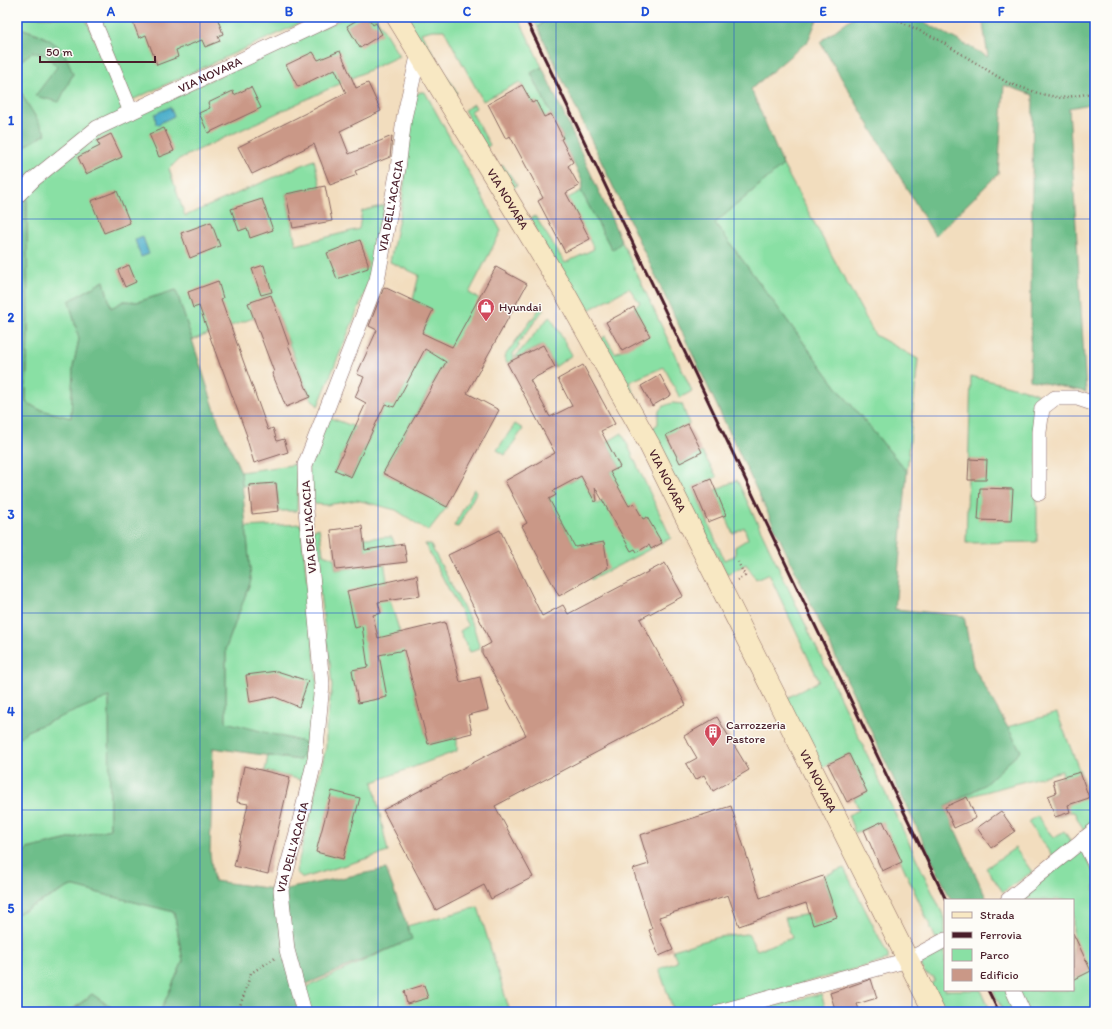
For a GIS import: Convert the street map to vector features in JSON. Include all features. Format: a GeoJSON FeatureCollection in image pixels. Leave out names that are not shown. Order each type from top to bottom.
{"type":"FeatureCollection","features":[{"type":"Feature","properties":{"kind":"main road","name":"VIA NOVARA"},"geometry":{"type":"LineString","coordinates":[[397,17],[562,288],[648,444],[934,1012]]}},
{"type":"Feature","properties":{"kind":"street"},"geometry":{"type":"LineString","coordinates":[[92,17],[131,112]]}},
{"type":"Feature","properties":{"kind":"street","name":"VIA NOVARA"},"geometry":{"type":"LineString","coordinates":[[17,196],[34,179],[97,128],[333,17]]}},
{"type":"Feature","properties":{"kind":"street","name":"VIA DELL'ACACIA"},"geometry":{"type":"LineString","coordinates":[[304,1012],[287,950],[280,890],[298,829],[315,759],[322,684],[306,510],[305,465],[377,280],[397,176],[404,118],[419,52]]}},
{"type":"Feature","properties":{"kind":"street"},"geometry":{"type":"LineString","coordinates":[[1039,493],[1039,432],[1042,408],[1055,398],[1077,398],[1095,404]]}},
{"type":"Feature","properties":{"kind":"street"},"geometry":{"type":"LineString","coordinates":[[1009,899],[1089,835],[1095,864]]}},
{"type":"Feature","properties":{"kind":"street"},"geometry":{"type":"LineString","coordinates":[[719,1012],[908,960],[944,941]]}},
{"type":"Feature","properties":{"kind":"street"},"geometry":{"type":"LineString","coordinates":[[1013,991],[1023,1012]]}},
{"type":"Feature","properties":{"kind":"path"},"geometry":{"type":"LineString","coordinates":[[891,17],[939,40],[1008,82],[1041,94],[1061,98],[1087,94],[1095,95]]}},
{"type":"Feature","properties":{"kind":"path"},"geometry":{"type":"LineString","coordinates":[[238,1012],[251,973],[287,950]]}},
{"type":"Feature","properties":{"kind":"green space"},"geometry":{"type":"Polygon","coordinates":[[[17,17],[85,17],[124,109],[17,188],[17,151],[46,134],[24,98],[17,83],[17,64],[32,52],[46,55],[57,66],[58,102],[73,74],[39,34],[17,27],[17,17]]]}},
{"type":"Feature","properties":{"kind":"green space"},"geometry":{"type":"Polygon","coordinates":[[[97,17],[314,17],[132,100],[97,17]]]}},
{"type":"Feature","properties":{"kind":"green space"},"geometry":{"type":"Polygon","coordinates":[[[346,17],[376,17],[399,56],[179,159],[169,169],[185,216],[314,160],[321,187],[286,194],[296,245],[359,229],[362,211],[385,205],[370,280],[318,406],[310,397],[276,310],[192,340],[176,290],[137,302],[124,301],[111,308],[104,281],[69,301],[79,339],[73,367],[71,418],[38,409],[26,402],[28,334],[27,193],[98,132],[346,17]]]}},
{"type":"Feature","properties":{"kind":"green space"},"geometry":{"type":"Polygon","coordinates":[[[402,17],[518,17],[542,67],[531,73],[551,114],[544,117],[536,102],[532,103],[520,82],[483,101],[444,30],[432,30],[421,33],[457,93],[451,98],[402,17]]]}},
{"type":"Feature","properties":{"kind":"green space"},"geometry":{"type":"Polygon","coordinates":[[[532,17],[547,17],[538,28],[532,17]]]}},
{"type":"Feature","properties":{"kind":"green space"},"geometry":{"type":"Polygon","coordinates":[[[547,17],[818,17],[808,41],[751,89],[783,165],[715,223],[838,389],[907,472],[895,609],[964,616],[973,666],[1021,751],[984,785],[945,807],[987,899],[951,899],[538,28],[547,17]]]}},
{"type":"Feature","properties":{"kind":"green space"},"geometry":{"type":"Polygon","coordinates":[[[853,17],[915,17],[988,57],[982,17],[1095,17],[1095,103],[1069,108],[1086,392],[1030,380],[1033,95],[1004,85],[998,174],[935,236],[820,42],[853,17]]]}},
{"type":"Feature","properties":{"kind":"green space"},"geometry":{"type":"Polygon","coordinates":[[[17,27],[38,34],[51,41],[66,57],[73,74],[59,102],[35,96],[57,67],[46,55],[32,52],[17,64],[17,27]]]}},
{"type":"Feature","properties":{"kind":"green space"},"geometry":{"type":"Polygon","coordinates":[[[542,67],[622,242],[612,250],[581,191],[583,182],[561,139],[563,138],[531,73],[542,67]]]}},
{"type":"Feature","properties":{"kind":"green space"},"geometry":{"type":"Polygon","coordinates":[[[17,83],[24,98],[46,134],[17,151],[17,83]]]}},
{"type":"Feature","properties":{"kind":"green space"},"geometry":{"type":"Polygon","coordinates":[[[420,92],[425,92],[501,231],[469,293],[480,299],[383,473],[447,507],[428,531],[396,510],[357,500],[326,505],[315,504],[309,499],[308,465],[328,417],[355,427],[335,470],[351,477],[385,404],[394,406],[431,338],[422,333],[432,310],[413,300],[419,275],[390,262],[402,203],[412,105],[414,96],[420,92]]]}},
{"type":"Feature","properties":{"kind":"green space"},"geometry":{"type":"Polygon","coordinates":[[[474,104],[476,108],[471,111],[490,145],[486,148],[464,110],[474,104]]]}},
{"type":"Feature","properties":{"kind":"green space"},"geometry":{"type":"Polygon","coordinates":[[[503,165],[517,185],[513,189],[498,168],[503,165]]]}},
{"type":"Feature","properties":{"kind":"green space"},"geometry":{"type":"Polygon","coordinates":[[[783,165],[875,335],[918,359],[907,472],[838,389],[715,223],[783,165]]]}},
{"type":"Feature","properties":{"kind":"green space"},"geometry":{"type":"Polygon","coordinates":[[[581,191],[612,250],[622,242],[692,391],[680,398],[664,367],[629,382],[647,421],[598,342],[605,336],[615,353],[649,336],[634,307],[640,303],[629,288],[583,313],[530,219],[535,216],[565,263],[594,249],[568,198],[581,191]]]}},
{"type":"Feature","properties":{"kind":"green space"},"geometry":{"type":"Polygon","coordinates":[[[27,193],[28,334],[26,402],[38,409],[71,418],[73,367],[79,339],[69,301],[104,281],[111,308],[124,301],[137,302],[176,290],[219,423],[241,472],[251,580],[226,648],[226,722],[307,743],[300,760],[213,748],[210,854],[214,881],[281,890],[386,869],[412,939],[297,988],[298,1012],[160,1012],[183,961],[174,912],[71,886],[17,914],[17,860],[27,849],[110,829],[109,697],[27,731],[17,741],[17,203],[27,193]]]}},
{"type":"Feature","properties":{"kind":"green space"},"geometry":{"type":"Polygon","coordinates":[[[541,307],[544,309],[518,344],[519,346],[513,354],[514,360],[507,363],[504,357],[541,307]]]}},
{"type":"Feature","properties":{"kind":"green space"},"geometry":{"type":"Polygon","coordinates":[[[550,316],[572,355],[555,367],[543,345],[519,357],[515,357],[550,316]]]}},
{"type":"Feature","properties":{"kind":"green space"},"geometry":{"type":"Polygon","coordinates":[[[971,376],[1037,394],[1037,542],[966,543],[971,376]]]}},
{"type":"Feature","properties":{"kind":"green space"},"geometry":{"type":"Polygon","coordinates":[[[672,403],[682,404],[689,424],[666,436],[680,463],[702,452],[717,477],[693,487],[724,560],[735,556],[735,547],[748,539],[744,527],[733,534],[715,490],[737,480],[944,917],[944,936],[936,939],[883,822],[855,833],[848,815],[859,810],[854,798],[867,792],[849,754],[817,770],[783,700],[819,681],[769,574],[756,580],[746,564],[727,575],[706,534],[646,433],[658,424],[659,412],[664,406],[672,403]]]}},
{"type":"Feature","properties":{"kind":"green space"},"geometry":{"type":"Polygon","coordinates":[[[515,424],[523,429],[505,455],[497,450],[515,424]]]}},
{"type":"Feature","properties":{"kind":"green space"},"geometry":{"type":"Polygon","coordinates":[[[622,433],[671,538],[591,580],[587,569],[549,499],[555,495],[550,485],[571,482],[581,476],[597,504],[620,492],[610,472],[620,467],[607,442],[622,433]]]}},
{"type":"Feature","properties":{"kind":"green space"},"geometry":{"type":"Polygon","coordinates":[[[298,464],[297,511],[279,511],[276,483],[242,486],[241,472],[298,464]]]}},
{"type":"Feature","properties":{"kind":"green space"},"geometry":{"type":"Polygon","coordinates":[[[474,489],[477,491],[458,527],[454,526],[474,489]]]}},
{"type":"Feature","properties":{"kind":"green space"},"geometry":{"type":"Polygon","coordinates":[[[301,524],[317,682],[306,781],[265,771],[268,756],[300,760],[307,743],[226,723],[226,648],[251,580],[246,527],[301,524]]]}},
{"type":"Feature","properties":{"kind":"green space"},"geometry":{"type":"Polygon","coordinates":[[[319,528],[323,554],[334,558],[336,570],[367,566],[364,538],[392,537],[395,546],[382,548],[390,600],[400,633],[428,744],[457,737],[457,751],[373,782],[388,852],[303,878],[296,872],[326,747],[326,729],[332,687],[313,530],[319,528]]]}},
{"type":"Feature","properties":{"kind":"green space"},"geometry":{"type":"Polygon","coordinates":[[[425,544],[430,544],[474,628],[480,649],[470,652],[460,631],[468,626],[425,544]]]}},
{"type":"Feature","properties":{"kind":"green space"},"geometry":{"type":"Polygon","coordinates":[[[109,696],[110,829],[27,849],[17,860],[17,741],[27,731],[109,696]]]}},
{"type":"Feature","properties":{"kind":"green space"},"geometry":{"type":"Polygon","coordinates":[[[1057,713],[1089,798],[1095,804],[1095,822],[1084,831],[1074,812],[1055,817],[1048,796],[1056,793],[1053,780],[1063,777],[1062,771],[967,797],[945,807],[984,785],[1021,751],[1007,727],[1057,713]]]}},
{"type":"Feature","properties":{"kind":"green space"},"geometry":{"type":"Polygon","coordinates":[[[1037,816],[1053,838],[1064,831],[1072,843],[1053,857],[1028,822],[1037,816]]]}},
{"type":"Feature","properties":{"kind":"green space"},"geometry":{"type":"Polygon","coordinates":[[[1015,848],[1032,872],[1003,892],[986,868],[1015,848]]]}},
{"type":"Feature","properties":{"kind":"green space"},"geometry":{"type":"Polygon","coordinates":[[[1082,848],[1095,875],[1095,1012],[1003,1012],[993,991],[1074,991],[1074,899],[1017,899],[1082,848]]]}},
{"type":"Feature","properties":{"kind":"green space"},"geometry":{"type":"Polygon","coordinates":[[[844,868],[888,955],[888,960],[697,1012],[674,1012],[659,969],[677,962],[673,950],[718,937],[748,934],[757,950],[792,938],[785,918],[810,914],[837,917],[823,876],[844,868]]]}},
{"type":"Feature","properties":{"kind":"green space"},"geometry":{"type":"Polygon","coordinates":[[[71,886],[174,912],[183,961],[160,1012],[118,1012],[92,994],[69,1012],[17,1012],[17,914],[71,886]]]}},
{"type":"Feature","properties":{"kind":"green space"},"geometry":{"type":"Polygon","coordinates":[[[478,907],[510,1012],[304,1012],[298,991],[411,939],[407,926],[478,907]]]}},
{"type":"Feature","properties":{"kind":"green space"},"geometry":{"type":"Polygon","coordinates":[[[944,948],[944,991],[981,991],[991,1012],[938,1012],[925,986],[934,982],[934,977],[924,973],[920,960],[944,948]]]}},
{"type":"Feature","properties":{"kind":"green space"},"geometry":{"type":"Polygon","coordinates":[[[92,994],[118,1012],[71,1012],[92,994]]]}},
{"type":"Feature","properties":{"kind":"green space"},"geometry":{"type":"Polygon","coordinates":[[[821,994],[827,1012],[747,1012],[821,994]]]}},
{"type":"Feature","properties":{"kind":"water"},"geometry":{"type":"Polygon","coordinates":[[[170,107],[174,116],[159,125],[156,124],[155,114],[170,107]]]}},
{"type":"Feature","properties":{"kind":"water"},"geometry":{"type":"Polygon","coordinates":[[[143,237],[149,254],[141,257],[135,240],[143,237]]]}},
{"type":"Feature","properties":{"kind":"building"},"geometry":{"type":"Polygon","coordinates":[[[131,17],[217,17],[223,34],[218,36],[220,41],[205,47],[202,40],[176,50],[178,57],[157,65],[146,35],[139,38],[131,17]]]}},
{"type":"Feature","properties":{"kind":"building"},"geometry":{"type":"Polygon","coordinates":[[[362,17],[368,17],[373,25],[376,23],[382,34],[360,48],[347,26],[362,17]]]}},
{"type":"Feature","properties":{"kind":"building"},"geometry":{"type":"Polygon","coordinates":[[[340,51],[356,88],[368,83],[381,111],[340,131],[349,154],[392,136],[390,157],[355,171],[357,175],[330,185],[314,144],[252,174],[238,147],[346,93],[335,69],[298,87],[286,65],[313,52],[318,60],[340,51]]]}},
{"type":"Feature","properties":{"kind":"building"},"geometry":{"type":"Polygon","coordinates":[[[522,85],[532,103],[536,101],[544,117],[551,114],[563,138],[561,139],[573,162],[568,166],[579,186],[566,193],[590,239],[565,252],[538,201],[543,198],[510,136],[506,139],[488,104],[522,85]]]}},
{"type":"Feature","properties":{"kind":"building"},"geometry":{"type":"Polygon","coordinates":[[[251,87],[261,108],[208,133],[199,113],[210,108],[208,103],[233,91],[234,95],[251,87]]]}},
{"type":"Feature","properties":{"kind":"building"},"geometry":{"type":"Polygon","coordinates":[[[164,128],[174,151],[159,157],[149,134],[164,128]]]}},
{"type":"Feature","properties":{"kind":"building"},"geometry":{"type":"Polygon","coordinates":[[[111,134],[122,157],[86,174],[78,157],[100,146],[97,141],[111,134]]]}},
{"type":"Feature","properties":{"kind":"building"},"geometry":{"type":"Polygon","coordinates":[[[325,186],[332,221],[293,228],[286,194],[325,186]]]}},
{"type":"Feature","properties":{"kind":"building"},"geometry":{"type":"Polygon","coordinates":[[[117,191],[130,223],[104,233],[91,201],[117,191]]]}},
{"type":"Feature","properties":{"kind":"building"},"geometry":{"type":"Polygon","coordinates":[[[262,199],[273,230],[250,238],[247,228],[239,231],[231,209],[262,199]]]}},
{"type":"Feature","properties":{"kind":"building"},"geometry":{"type":"Polygon","coordinates":[[[211,222],[220,246],[190,258],[181,233],[211,222]]]}},
{"type":"Feature","properties":{"kind":"building"},"geometry":{"type":"Polygon","coordinates":[[[360,240],[368,263],[368,268],[337,279],[327,253],[360,240]]]}},
{"type":"Feature","properties":{"kind":"building"},"geometry":{"type":"Polygon","coordinates":[[[129,265],[136,282],[125,287],[118,270],[129,265]]]}},
{"type":"Feature","properties":{"kind":"building"},"geometry":{"type":"Polygon","coordinates":[[[264,265],[272,292],[261,295],[252,269],[264,265]]]}},
{"type":"Feature","properties":{"kind":"building"},"geometry":{"type":"Polygon","coordinates":[[[496,267],[527,284],[467,393],[499,410],[447,507],[383,473],[446,362],[425,349],[394,407],[385,404],[351,477],[335,470],[366,403],[355,397],[364,377],[357,374],[377,330],[369,326],[384,287],[433,310],[422,333],[452,347],[496,267]]]}},
{"type":"Feature","properties":{"kind":"building"},"geometry":{"type":"Polygon","coordinates":[[[218,281],[223,298],[221,299],[268,430],[273,428],[277,441],[284,439],[288,452],[254,463],[247,436],[199,306],[193,308],[188,292],[218,281]]]}},
{"type":"Feature","properties":{"kind":"building"},"geometry":{"type":"Polygon","coordinates":[[[271,295],[288,345],[310,397],[286,407],[272,373],[274,372],[248,303],[271,295]]]}},
{"type":"Feature","properties":{"kind":"building"},"geometry":{"type":"Polygon","coordinates":[[[634,307],[650,336],[622,351],[606,322],[634,307]]]}},
{"type":"Feature","properties":{"kind":"building"},"geometry":{"type":"Polygon","coordinates":[[[543,345],[555,367],[530,380],[550,417],[572,406],[558,379],[583,365],[615,424],[601,431],[620,467],[610,472],[629,506],[634,503],[643,519],[647,517],[662,543],[651,549],[649,545],[637,552],[635,549],[631,551],[595,487],[597,501],[595,502],[581,476],[553,491],[556,495],[549,499],[575,547],[604,542],[608,568],[559,596],[522,526],[527,523],[505,481],[555,453],[507,363],[543,345]]]}},
{"type":"Feature","properties":{"kind":"building"},"geometry":{"type":"Polygon","coordinates":[[[660,375],[671,395],[652,406],[641,386],[660,375]]]}},
{"type":"Feature","properties":{"kind":"building"},"geometry":{"type":"Polygon","coordinates":[[[688,424],[702,452],[680,463],[666,435],[688,424]]]}},
{"type":"Feature","properties":{"kind":"building"},"geometry":{"type":"Polygon","coordinates":[[[969,459],[987,460],[986,480],[968,480],[969,459]]]}},
{"type":"Feature","properties":{"kind":"building"},"geometry":{"type":"Polygon","coordinates":[[[711,479],[726,515],[708,522],[693,487],[711,479]]]}},
{"type":"Feature","properties":{"kind":"building"},"geometry":{"type":"Polygon","coordinates":[[[276,483],[279,511],[252,514],[249,485],[276,483]]]}},
{"type":"Feature","properties":{"kind":"building"},"geometry":{"type":"Polygon","coordinates":[[[980,488],[1013,489],[1011,521],[978,520],[980,488]]]}},
{"type":"Feature","properties":{"kind":"building"},"geometry":{"type":"Polygon","coordinates":[[[362,526],[365,550],[404,544],[407,562],[336,570],[331,530],[362,526]]]}},
{"type":"Feature","properties":{"kind":"building"},"geometry":{"type":"Polygon","coordinates":[[[500,530],[542,616],[563,605],[568,614],[665,563],[683,596],[640,619],[686,705],[495,806],[533,877],[491,899],[484,885],[436,910],[383,810],[526,735],[482,653],[482,648],[491,643],[448,555],[500,530]]]}},
{"type":"Feature","properties":{"kind":"building"},"geometry":{"type":"Polygon","coordinates":[[[417,575],[420,596],[378,602],[381,613],[373,615],[378,638],[445,622],[460,682],[480,677],[488,710],[468,715],[472,733],[428,744],[404,650],[379,655],[387,697],[358,703],[352,670],[368,667],[362,626],[355,628],[347,591],[417,575]]]}},
{"type":"Feature","properties":{"kind":"building"},"geometry":{"type":"Polygon","coordinates":[[[277,671],[308,681],[299,707],[275,697],[250,702],[246,675],[277,671]]]}},
{"type":"Feature","properties":{"kind":"building","name":"Carrozzeria Pastore"},"geometry":{"type":"Polygon","coordinates":[[[717,717],[749,770],[713,791],[704,775],[695,780],[686,764],[697,758],[684,736],[717,717]]]}},
{"type":"Feature","properties":{"kind":"building"},"geometry":{"type":"Polygon","coordinates":[[[849,754],[867,792],[847,802],[828,764],[849,754]]]}},
{"type":"Feature","properties":{"kind":"building"},"geometry":{"type":"Polygon","coordinates":[[[244,766],[290,777],[268,874],[234,866],[248,804],[237,802],[244,766]]]}},
{"type":"Feature","properties":{"kind":"building"},"geometry":{"type":"Polygon","coordinates":[[[1080,772],[1089,798],[1068,805],[1070,812],[1055,817],[1048,796],[1056,793],[1053,780],[1080,772]]]}},
{"type":"Feature","properties":{"kind":"building"},"geometry":{"type":"Polygon","coordinates":[[[332,791],[360,798],[343,859],[316,852],[332,791]]]}},
{"type":"Feature","properties":{"kind":"building"},"geometry":{"type":"Polygon","coordinates":[[[967,797],[976,818],[954,828],[945,807],[967,797]]]}},
{"type":"Feature","properties":{"kind":"building"},"geometry":{"type":"Polygon","coordinates":[[[731,806],[760,898],[823,876],[837,917],[813,925],[806,903],[739,926],[728,895],[659,917],[673,950],[659,956],[649,930],[652,929],[633,869],[649,864],[640,835],[731,806]]]}},
{"type":"Feature","properties":{"kind":"building"},"geometry":{"type":"Polygon","coordinates":[[[1001,811],[1015,831],[991,848],[977,828],[1001,811]]]}},
{"type":"Feature","properties":{"kind":"building"},"geometry":{"type":"Polygon","coordinates":[[[883,821],[902,862],[882,871],[864,830],[883,821]]]}},
{"type":"Feature","properties":{"kind":"building"},"geometry":{"type":"Polygon","coordinates":[[[1074,935],[1091,971],[1074,980],[1074,935]]]}},
{"type":"Feature","properties":{"kind":"building"},"geometry":{"type":"Polygon","coordinates":[[[871,979],[877,998],[857,1004],[860,1012],[836,1012],[830,993],[871,979]]]}},
{"type":"Feature","properties":{"kind":"building"},"geometry":{"type":"Polygon","coordinates":[[[424,985],[428,998],[407,1004],[404,991],[424,985]]]}},
{"type":"Feature","properties":{"kind":"railway"},"geometry":{"type":"LineString","coordinates":[[525,17],[946,899]]}},
{"type":"Feature","properties":{"kind":"railway"},"geometry":{"type":"LineString","coordinates":[[988,991],[999,1012]]}},
{"type":"Feature","properties":{"kind":"place","name":"Hyundai"},"geometry":{"type":"Point","coordinates":[486,322]}},
{"type":"Feature","properties":{"kind":"place","name":"Carrozzeria Pastore"},"geometry":{"type":"Point","coordinates":[713,747]}}]}
